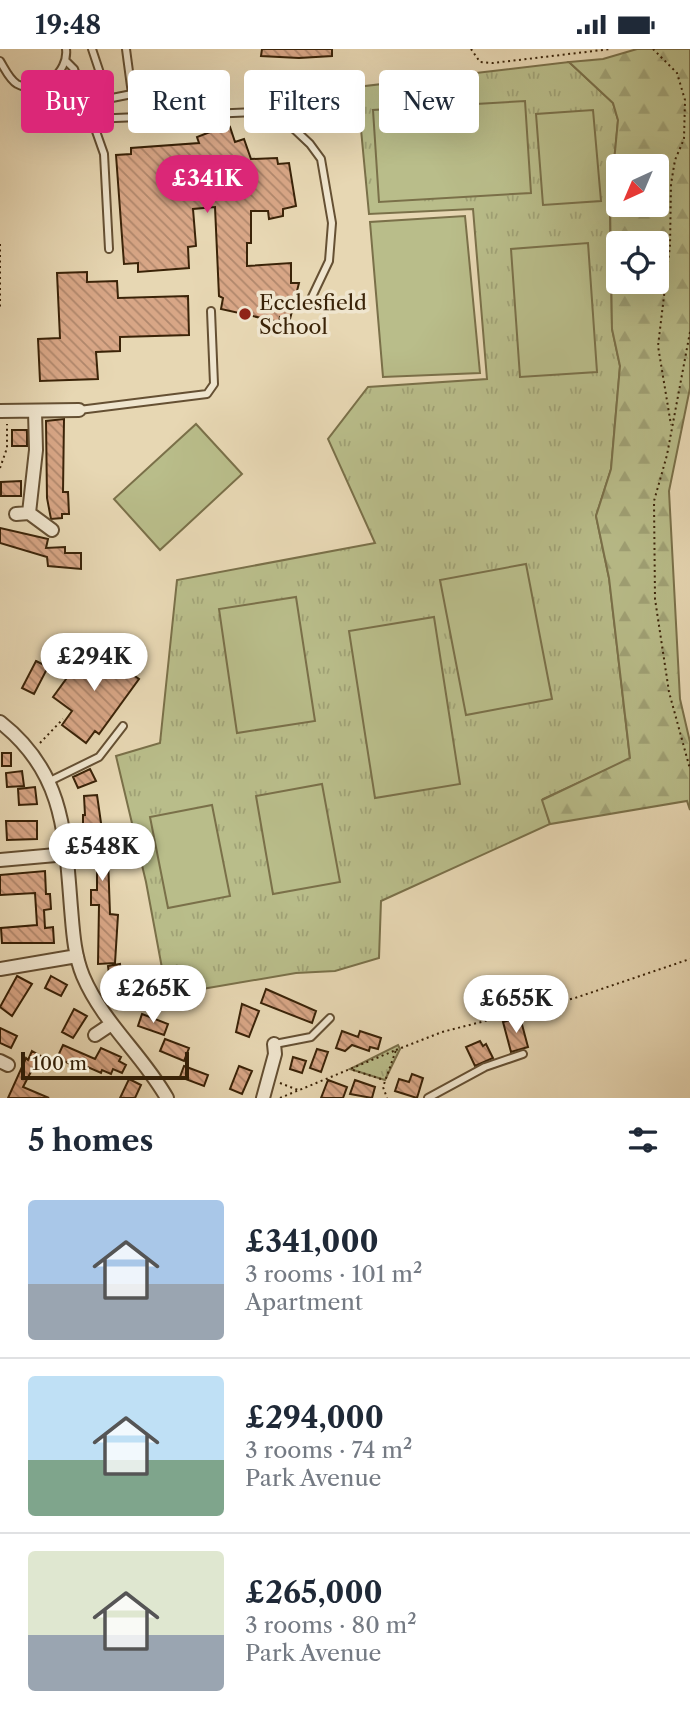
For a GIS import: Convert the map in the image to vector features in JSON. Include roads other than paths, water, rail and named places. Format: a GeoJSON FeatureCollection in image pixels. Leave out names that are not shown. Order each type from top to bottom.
{"type":"FeatureCollection","features":[{"type":"Feature","properties":{"kind":"street"},"geometry":{"type":"LineString","coordinates":[[4,411],[79,410]]}},
{"type":"Feature","properties":{"kind":"street"},"geometry":{"type":"LineString","coordinates":[[35,411],[36,450],[23,514],[52,530]]}},
{"type":"Feature","properties":{"kind":"street"},"geometry":{"type":"LineString","coordinates":[[0,722],[30,750],[50,781],[63,825],[77,956],[89,990],[110,1024],[145,1065],[167,1098]]}},
{"type":"Feature","properties":{"kind":"street"},"geometry":{"type":"LineString","coordinates":[[0,860],[67,854]]}},
{"type":"Feature","properties":{"kind":"street"},"geometry":{"type":"LineString","coordinates":[[0,969],[77,956]]}},
{"type":"Feature","properties":{"kind":"street"},"geometry":{"type":"LineString","coordinates":[[95,1035],[110,1024]]}},
{"type":"Feature","properties":{"kind":"street"},"geometry":{"type":"LineString","coordinates":[[263,1098],[275,1054],[274,1044]]}},
{"type":"Feature","properties":{"kind":"lane"},"geometry":{"type":"LineString","coordinates":[[0,61],[11,80],[28,87],[49,82],[61,74],[67,62],[66,49]]}},
{"type":"Feature","properties":{"kind":"lane"},"geometry":{"type":"LineString","coordinates":[[92,49],[107,94],[112,98],[132,94],[126,49]]}},
{"type":"Feature","properties":{"kind":"lane"},"geometry":{"type":"LineString","coordinates":[[67,62],[74,70]]}},
{"type":"Feature","properties":{"kind":"lane"},"geometry":{"type":"LineString","coordinates":[[114,118],[256,112],[292,127],[310,143],[321,159],[332,223],[329,261],[310,301]]}},
{"type":"Feature","properties":{"kind":"lane"},"geometry":{"type":"LineString","coordinates":[[96,133],[107,174],[109,249]]}},
{"type":"Feature","properties":{"kind":"lane"},"geometry":{"type":"LineString","coordinates":[[79,410],[207,394],[214,384],[211,311]]}},
{"type":"Feature","properties":{"kind":"lane"},"geometry":{"type":"LineString","coordinates":[[50,781],[99,757],[123,726]]}},
{"type":"Feature","properties":{"kind":"lane"},"geometry":{"type":"LineString","coordinates":[[274,1044],[311,1037],[330,1018]]}},
{"type":"Feature","properties":{"kind":"lane"},"geometry":{"type":"LineString","coordinates":[[428,1098],[485,1067],[523,1054]]}},
{"type":"Feature","properties":{"kind":"place","name":"Ecclesfield School"},"geometry":{"type":"Point","coordinates":[245,314]}}]}
